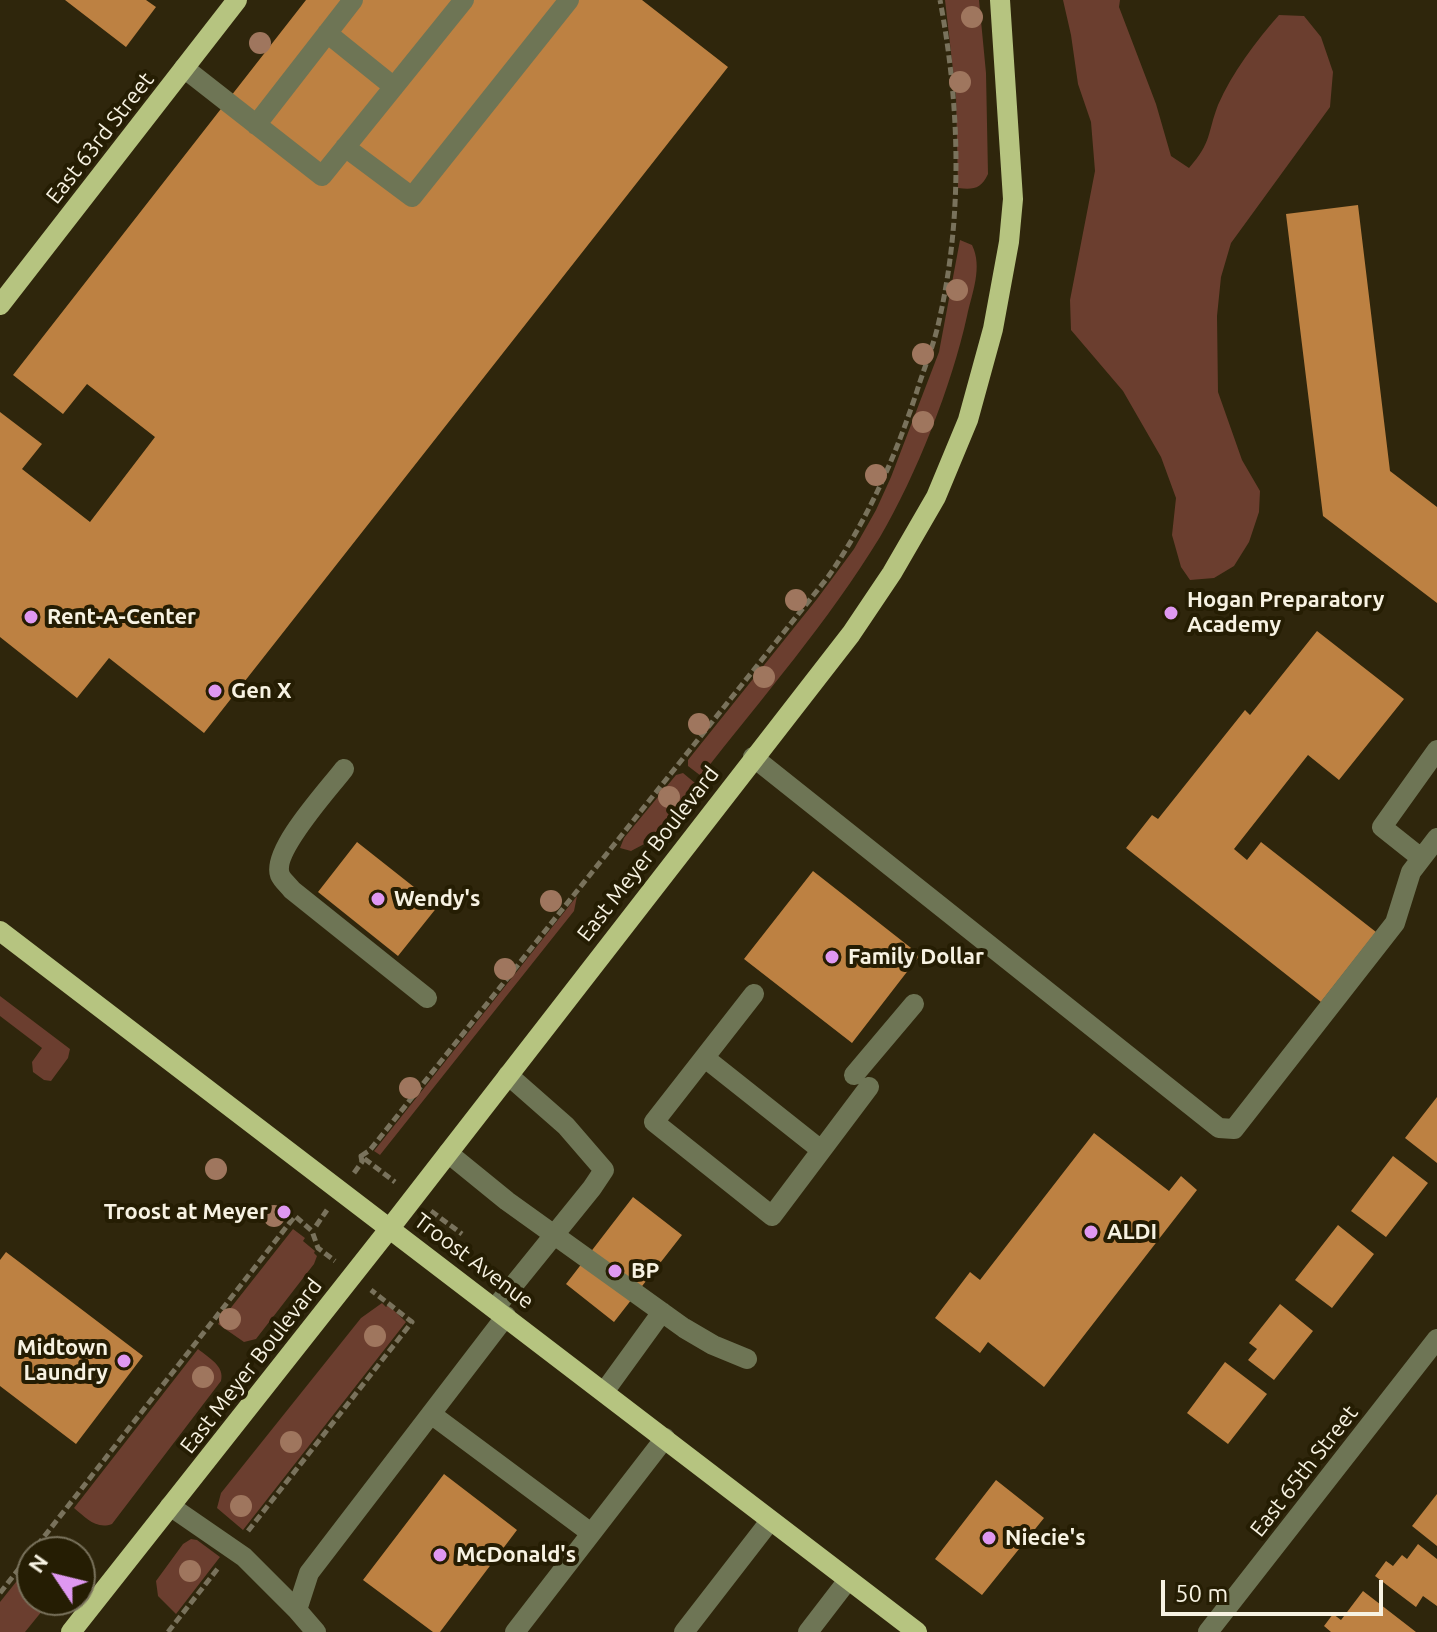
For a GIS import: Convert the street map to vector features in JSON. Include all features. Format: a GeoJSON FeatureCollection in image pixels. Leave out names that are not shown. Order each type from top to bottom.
{"type":"FeatureCollection","features":[{"type":"Feature","properties":{"kind":"main road","name":"East Meyer Boulevard"},"geometry":{"type":"LineString","coordinates":[[71,1632],[390,1228],[851,634],[892,573],[936,497],[968,420],[993,329],[1009,242],[1013,199],[1000,0]]}},
{"type":"Feature","properties":{"kind":"main road","name":"East 63rd Street"},"geometry":{"type":"LineString","coordinates":[[0,305],[234,1]]}},
{"type":"Feature","properties":{"kind":"main road","name":"Troost Avenue"},"geometry":{"type":"LineString","coordinates":[[0,931],[917,1632]]}},
{"type":"Feature","properties":{"kind":"street"},"geometry":{"type":"LineString","coordinates":[[256,125],[353,0]]}},
{"type":"Feature","properties":{"kind":"street"},"geometry":{"type":"LineString","coordinates":[[184,68],[322,176],[464,0]]}},
{"type":"Feature","properties":{"kind":"street"},"geometry":{"type":"LineString","coordinates":[[345,147],[412,197],[569,0]]}},
{"type":"Feature","properties":{"kind":"street"},"geometry":{"type":"LineString","coordinates":[[327,33],[394,87]]}},
{"type":"Feature","properties":{"kind":"street"},"geometry":{"type":"LineString","coordinates":[[1421,858],[1382,827],[1437,750]]}},
{"type":"Feature","properties":{"kind":"street"},"geometry":{"type":"LineString","coordinates":[[753,757],[1219,1128],[1234,1129],[1395,923],[1411,872],[1437,838]]}},
{"type":"Feature","properties":{"kind":"street"},"geometry":{"type":"LineString","coordinates":[[344,769],[289,842],[279,859],[280,875],[292,890],[427,998]]}},
{"type":"Feature","properties":{"kind":"street"},"geometry":{"type":"LineString","coordinates":[[754,994],[654,1122],[772,1216],[821,1150],[862,1081],[914,1004]]}},
{"type":"Feature","properties":{"kind":"street"},"geometry":{"type":"LineString","coordinates":[[705,1058],[821,1150]]}},
{"type":"Feature","properties":{"kind":"street"},"geometry":{"type":"LineString","coordinates":[[297,1610],[309,1573],[431,1414],[554,1235],[604,1170],[566,1126],[508,1075]]}},
{"type":"Feature","properties":{"kind":"street"},"geometry":{"type":"LineString","coordinates":[[448,1153],[507,1201],[662,1312],[713,1345],[747,1359]]}},
{"type":"Feature","properties":{"kind":"street"},"geometry":{"type":"LineString","coordinates":[[604,1392],[662,1312]]}},
{"type":"Feature","properties":{"kind":"street","name":"East 65th Street"},"geometry":{"type":"LineString","coordinates":[[1208,1632],[1437,1339]]}},
{"type":"Feature","properties":{"kind":"street"},"geometry":{"type":"LineString","coordinates":[[431,1414],[591,1533]]}},
{"type":"Feature","properties":{"kind":"street"},"geometry":{"type":"LineString","coordinates":[[515,1632],[665,1438]]}},
{"type":"Feature","properties":{"kind":"street"},"geometry":{"type":"LineString","coordinates":[[170,1506],[244,1557],[316,1632]]}},
{"type":"Feature","properties":{"kind":"street"},"geometry":{"type":"LineString","coordinates":[[684,1632],[770,1521]]}},
{"type":"Feature","properties":{"kind":"street"},"geometry":{"type":"LineString","coordinates":[[808,1632],[848,1580]]}},
{"type":"Feature","properties":{"kind":"path"},"geometry":{"type":"LineString","coordinates":[[361,1156],[370,1150],[828,577],[855,537],[882,485],[939,324],[953,235],[956,185],[954,104],[940,0]]}},
{"type":"Feature","properties":{"kind":"path"},"geometry":{"type":"LineString","coordinates":[[0,1593],[295,1216],[312,1231],[318,1248]]}},
{"type":"Feature","properties":{"kind":"path"},"geometry":{"type":"LineString","coordinates":[[168,1632],[412,1322],[388,1303]]}},
{"type":"Feature","properties":{"kind":"shaded area"},"geometry":{"type":"Polygon","coordinates":[[[945,0],[979,0],[986,73],[988,174],[979,186],[972,188],[958,188],[956,96],[945,0]]]}},
{"type":"Feature","properties":{"kind":"shaded area"},"geometry":{"type":"Polygon","coordinates":[[[1063,0],[1120,0],[1119,7],[1156,104],[1171,156],[1189,168],[1205,144],[1230,81],[1279,15],[1304,16],[1321,37],[1333,72],[1330,107],[1231,243],[1221,277],[1217,316],[1218,392],[1242,460],[1260,491],[1259,512],[1249,542],[1234,566],[1214,578],[1190,580],[1181,567],[1172,535],[1176,498],[1161,457],[1123,391],[1071,330],[1070,300],[1095,171],[1091,122],[1078,84],[1063,0]]]}},
{"type":"Feature","properties":{"kind":"shaded area"},"geometry":{"type":"Polygon","coordinates":[[[960,240],[972,245],[975,253],[977,271],[974,289],[942,400],[907,486],[880,537],[839,599],[701,776],[688,766],[688,760],[817,599],[854,549],[876,510],[939,352],[960,240]]]}},
{"type":"Feature","properties":{"kind":"shaded area"},"geometry":{"type":"Polygon","coordinates":[[[683,773],[695,783],[648,842],[631,851],[620,848],[624,838],[676,775],[683,773]]]}},
{"type":"Feature","properties":{"kind":"shaded area"},"geometry":{"type":"Polygon","coordinates":[[[577,896],[574,911],[380,1155],[374,1151],[577,896]]]}},
{"type":"Feature","properties":{"kind":"shaded area"},"geometry":{"type":"Polygon","coordinates":[[[0,996],[70,1049],[68,1058],[51,1081],[33,1072],[32,1062],[42,1048],[0,1016],[0,996]]]}},
{"type":"Feature","properties":{"kind":"shaded area"},"geometry":{"type":"Polygon","coordinates":[[[293,1229],[315,1251],[314,1264],[256,1339],[244,1342],[218,1324],[293,1229]]]}},
{"type":"Feature","properties":{"kind":"shaded area"},"geometry":{"type":"Polygon","coordinates":[[[382,1303],[406,1322],[243,1530],[217,1508],[221,1493],[361,1318],[382,1303]]]}},
{"type":"Feature","properties":{"kind":"shaded area"},"geometry":{"type":"Polygon","coordinates":[[[198,1349],[221,1371],[221,1381],[112,1524],[91,1522],[74,1508],[198,1349]]]}},
{"type":"Feature","properties":{"kind":"shaded area"},"geometry":{"type":"Polygon","coordinates":[[[191,1539],[220,1557],[176,1614],[158,1596],[156,1581],[183,1544],[191,1539]]]}},
{"type":"Feature","properties":{"kind":"shaded area"},"geometry":{"type":"Polygon","coordinates":[[[16,1582],[16,1616],[38,1616],[25,1632],[0,1632],[0,1602],[16,1582]]]}},
{"type":"Feature","properties":{"kind":"building"},"geometry":{"type":"Polygon","coordinates":[[[65,0],[146,0],[156,7],[126,47],[65,0]]]}},
{"type":"Feature","properties":{"kind":"building"},"geometry":{"type":"Polygon","coordinates":[[[306,0],[642,0],[728,67],[204,733],[109,658],[77,698],[0,637],[0,412],[42,444],[22,469],[90,522],[155,437],[87,384],[63,414],[13,375],[306,0]]]}},
{"type":"Feature","properties":{"kind":"building"},"geometry":{"type":"Polygon","coordinates":[[[1358,205],[1390,471],[1437,507],[1437,603],[1323,516],[1286,214],[1358,205]]]}},
{"type":"Feature","properties":{"kind":"building","name":"Hogan Preparatory Academy"},"geometry":{"type":"Polygon","coordinates":[[[1317,631],[1404,699],[1339,780],[1308,755],[1234,849],[1247,860],[1261,842],[1376,932],[1321,1002],[1126,848],[1152,815],[1158,819],[1245,710],[1250,715],[1317,631]]]}},
{"type":"Feature","properties":{"kind":"building","name":"Wendy's"},"geometry":{"type":"Polygon","coordinates":[[[357,842],[438,906],[398,956],[318,892],[357,842]]]}},
{"type":"Feature","properties":{"kind":"building","name":"Family Dollar"},"geometry":{"type":"Polygon","coordinates":[[[813,871],[920,955],[852,1043],[744,959],[813,871]]]}},
{"type":"Feature","properties":{"kind":"building"},"geometry":{"type":"Polygon","coordinates":[[[1437,1097],[1437,1163],[1405,1138],[1437,1097]]]}},
{"type":"Feature","properties":{"kind":"building","name":"ALDI"},"geometry":{"type":"Polygon","coordinates":[[[1094,1133],[1169,1191],[1181,1176],[1197,1190],[1044,1387],[988,1342],[980,1353],[935,1318],[970,1272],[980,1280],[1094,1133]]]}},
{"type":"Feature","properties":{"kind":"building"},"geometry":{"type":"Polygon","coordinates":[[[1393,1156],[1428,1183],[1386,1237],[1351,1211],[1393,1156]]]}},
{"type":"Feature","properties":{"kind":"building","name":"BP"},"geometry":{"type":"Polygon","coordinates":[[[633,1197],[682,1235],[614,1322],[566,1284],[633,1197]]]}},
{"type":"Feature","properties":{"kind":"building"},"geometry":{"type":"Polygon","coordinates":[[[1338,1225],[1374,1254],[1332,1308],[1295,1280],[1338,1225]]]}},
{"type":"Feature","properties":{"kind":"building"},"geometry":{"type":"Polygon","coordinates":[[[6,1252],[143,1356],[76,1444],[0,1386],[0,1260],[6,1252]]]}},
{"type":"Feature","properties":{"kind":"building"},"geometry":{"type":"Polygon","coordinates":[[[1280,1304],[1313,1331],[1274,1380],[1248,1360],[1257,1349],[1249,1343],[1280,1304]]]}},
{"type":"Feature","properties":{"kind":"building"},"geometry":{"type":"Polygon","coordinates":[[[1225,1362],[1267,1394],[1228,1444],[1187,1413],[1225,1362]]]}},
{"type":"Feature","properties":{"kind":"building","name":"McDonald's"},"geometry":{"type":"Polygon","coordinates":[[[444,1474],[517,1530],[440,1632],[433,1632],[363,1580],[444,1474]]]}},
{"type":"Feature","properties":{"kind":"building","name":"Niecie's"},"geometry":{"type":"Polygon","coordinates":[[[996,1480],[1044,1518],[982,1595],[935,1559],[996,1480]]]}},
{"type":"Feature","properties":{"kind":"building"},"geometry":{"type":"Polygon","coordinates":[[[1437,1494],[1437,1546],[1412,1526],[1437,1494]]]}},
{"type":"Feature","properties":{"kind":"building"},"geometry":{"type":"Polygon","coordinates":[[[1418,1544],[1437,1559],[1437,1606],[1423,1596],[1416,1607],[1375,1576],[1386,1561],[1393,1566],[1402,1555],[1407,1559],[1418,1544]]]}},
{"type":"Feature","properties":{"kind":"building"},"geometry":{"type":"Polygon","coordinates":[[[1363,1591],[1416,1632],[1331,1632],[1324,1626],[1333,1614],[1341,1620],[1363,1591]]]}},
{"type":"Feature","properties":{"kind":"place","name":"Hogan Preparatory Academy"},"geometry":{"type":"Point","coordinates":[1171,613]}},
{"type":"Feature","properties":{"kind":"place","name":"Rent-A-Center"},"geometry":{"type":"Point","coordinates":[31,617]}},
{"type":"Feature","properties":{"kind":"place","name":"Gen X"},"geometry":{"type":"Point","coordinates":[215,691]}},
{"type":"Feature","properties":{"kind":"place","name":"Wendy's"},"geometry":{"type":"Point","coordinates":[378,899]}},
{"type":"Feature","properties":{"kind":"place","name":"Family Dollar"},"geometry":{"type":"Point","coordinates":[832,957]}},
{"type":"Feature","properties":{"kind":"place","name":"Troost at Meyer"},"geometry":{"type":"Point","coordinates":[284,1212]}},
{"type":"Feature","properties":{"kind":"place","name":"ALDI"},"geometry":{"type":"Point","coordinates":[1091,1232]}},
{"type":"Feature","properties":{"kind":"place","name":"BP"},"geometry":{"type":"Point","coordinates":[615,1271]}},
{"type":"Feature","properties":{"kind":"place","name":"Midtown Laundry"},"geometry":{"type":"Point","coordinates":[124,1361]}},
{"type":"Feature","properties":{"kind":"place","name":"Niecie's"},"geometry":{"type":"Point","coordinates":[989,1538]}},
{"type":"Feature","properties":{"kind":"place","name":"McDonald's"},"geometry":{"type":"Point","coordinates":[440,1555]}}]}
